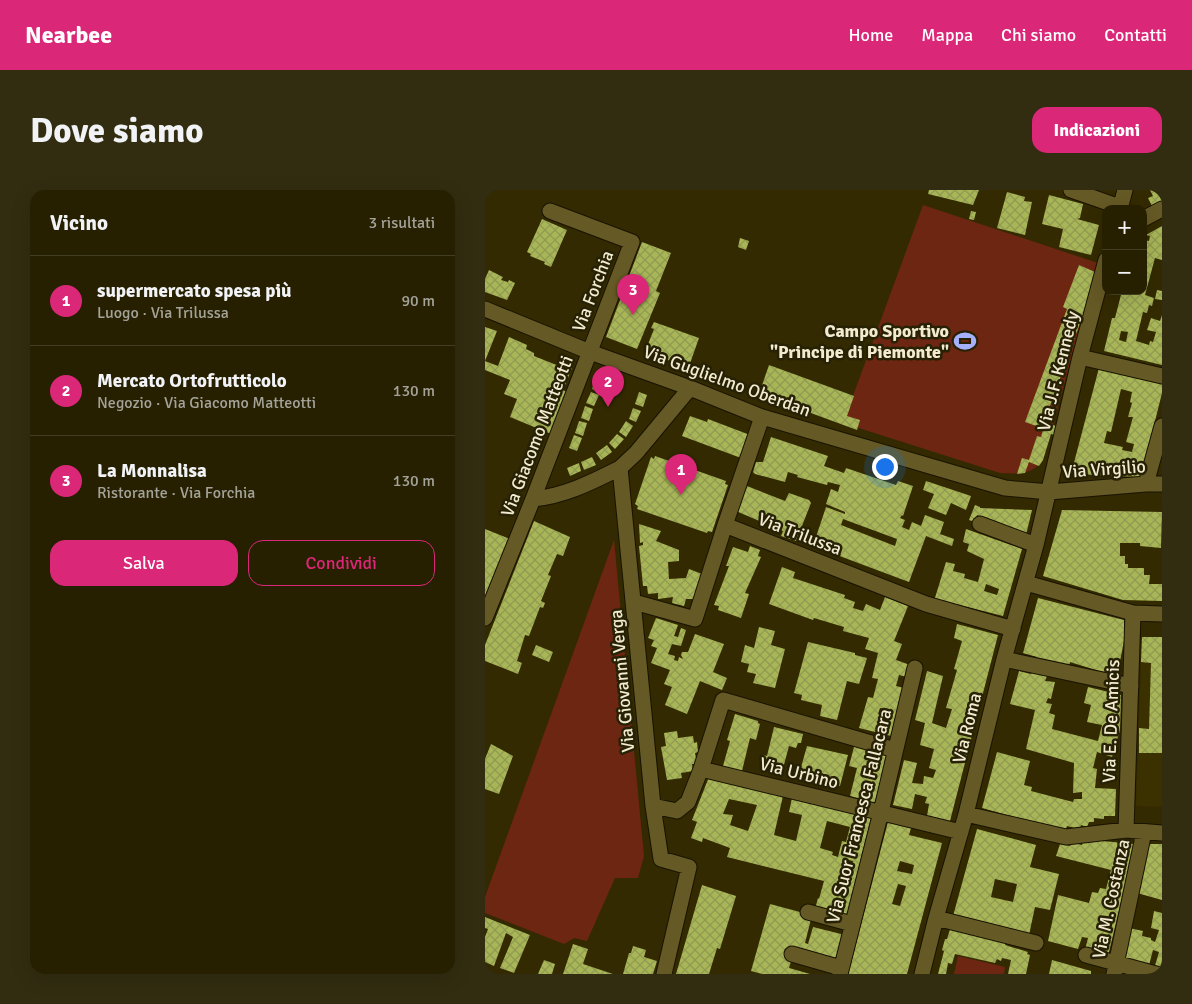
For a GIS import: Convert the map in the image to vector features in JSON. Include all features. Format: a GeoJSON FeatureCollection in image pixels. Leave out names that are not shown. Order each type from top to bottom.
{"type":"FeatureCollection","features":[{"type":"Feature","properties":{"kind":"street"},"geometry":{"type":"LineString","coordinates":[[1071,190],[1112,205]]}},
{"type":"Feature","properties":{"kind":"street"},"geometry":{"type":"LineString","coordinates":[[1121,205],[1125,190]]}},
{"type":"Feature","properties":{"kind":"street"},"geometry":{"type":"LineString","coordinates":[[1147,217],[1162,209]]}},
{"type":"Feature","properties":{"kind":"street","name":"Via Forchia"},"geometry":{"type":"LineString","coordinates":[[550,211],[632,242],[590,352]]}},
{"type":"Feature","properties":{"kind":"street","name":"Via J.F. Kennedy"},"geometry":{"type":"LineString","coordinates":[[1049,492],[1080,357],[1102,275]]}},
{"type":"Feature","properties":{"kind":"street","name":"Via Guglielmo Oberdan"},"geometry":{"type":"LineString","coordinates":[[485,309],[590,352],[690,388],[762,417],[1005,488],[1049,492]]}},
{"type":"Feature","properties":{"kind":"street","name":"Via Giacomo Matteotti"},"geometry":{"type":"LineString","coordinates":[[486,611],[533,499],[590,352]]}},
{"type":"Feature","properties":{"kind":"street"},"geometry":{"type":"LineString","coordinates":[[1080,357],[1162,376]]}},
{"type":"Feature","properties":{"kind":"street"},"geometry":{"type":"LineString","coordinates":[[533,499],[549,498],[576,490],[620,468],[636,453],[690,388]]}},
{"type":"Feature","properties":{"kind":"street"},"geometry":{"type":"LineString","coordinates":[[634,602],[695,619],[762,417]]}},
{"type":"Feature","properties":{"kind":"street"},"geometry":{"type":"LineString","coordinates":[[1146,484],[1162,426]]}},
{"type":"Feature","properties":{"kind":"street","name":"Via Giovanni Verga"},"geometry":{"type":"LineString","coordinates":[[620,468],[653,806],[661,859],[689,867],[663,974]]}},
{"type":"Feature","properties":{"kind":"street","name":"Via Virgilio"},"geometry":{"type":"LineString","coordinates":[[1049,492],[1162,484]]}},
{"type":"Feature","properties":{"kind":"street","name":"Via Roma"},"geometry":{"type":"LineString","coordinates":[[922,974],[966,814],[1004,658],[1026,583],[1049,492]]}},
{"type":"Feature","properties":{"kind":"street"},"geometry":{"type":"LineString","coordinates":[[980,524],[1036,545]]}},
{"type":"Feature","properties":{"kind":"street","name":"Via Trilussa"},"geometry":{"type":"LineString","coordinates":[[725,525],[926,604],[1013,629]]}},
{"type":"Feature","properties":{"kind":"street"},"geometry":{"type":"LineString","coordinates":[[1026,583],[1133,613],[1162,614]]}},
{"type":"Feature","properties":{"kind":"street","name":"Via E. De Amicis"},"geometry":{"type":"LineString","coordinates":[[1126,830],[1133,613]]}},
{"type":"Feature","properties":{"kind":"street"},"geometry":{"type":"LineString","coordinates":[[1004,658],[1131,686]]}},
{"type":"Feature","properties":{"kind":"street","name":"Via Suor Francesca Fallacara"},"geometry":{"type":"LineString","coordinates":[[840,971],[881,812],[915,668]]}},
{"type":"Feature","properties":{"kind":"street"},"geometry":{"type":"LineString","coordinates":[[653,806],[677,812],[688,802],[701,769],[723,700],[895,750]]}},
{"type":"Feature","properties":{"kind":"street","name":"Via Urbino"},"geometry":{"type":"LineString","coordinates":[[701,769],[961,832]]}},
{"type":"Feature","properties":{"kind":"street"},"geometry":{"type":"LineString","coordinates":[[966,814],[1066,837],[1126,830],[1162,833]]}},
{"type":"Feature","properties":{"kind":"street","name":"Via M. Costanza"},"geometry":{"type":"LineString","coordinates":[[1115,968],[1144,832]]}},
{"type":"Feature","properties":{"kind":"street"},"geometry":{"type":"LineString","coordinates":[[807,912],[852,924]]}},
{"type":"Feature","properties":{"kind":"street"},"geometry":{"type":"LineString","coordinates":[[936,918],[1035,943]]}},
{"type":"Feature","properties":{"kind":"street"},"geometry":{"type":"LineString","coordinates":[[792,954],[840,971]]}},
{"type":"Feature","properties":{"kind":"street"},"geometry":{"type":"LineString","coordinates":[[1086,955],[1115,968],[1156,974]]}},
{"type":"Feature","properties":{"kind":"shaded area","name":"Campo Sportivo \"Principe di Piemonte\""},"geometry":{"type":"Polygon","coordinates":[[[923,205],[1098,263],[1043,460],[1029,471],[1000,473],[843,423],[923,205]]]}},
{"type":"Feature","properties":{"kind":"shaded area"},"geometry":{"type":"Polygon","coordinates":[[[614,540],[644,856],[638,878],[615,878],[587,941],[574,938],[564,944],[485,913],[485,897],[614,540]]]}},
{"type":"Feature","properties":{"kind":"shaded area"},"geometry":{"type":"Polygon","coordinates":[[[1142,637],[1162,637],[1162,807],[1136,806],[1142,637]]]}},
{"type":"Feature","properties":{"kind":"shaded area"},"geometry":{"type":"Polygon","coordinates":[[[958,956],[1005,967],[1004,974],[954,974],[958,956]]]}},
{"type":"Feature","properties":{"kind":"building"},"geometry":{"type":"Polygon","coordinates":[[[929,190],[979,190],[973,205],[928,194],[929,190]]]}},
{"type":"Feature","properties":{"kind":"building"},"geometry":{"type":"Polygon","coordinates":[[[1150,190],[1162,190],[1162,203],[1153,208],[1148,198],[1153,196],[1150,190]]]}},
{"type":"Feature","properties":{"kind":"building"},"geometry":{"type":"Polygon","coordinates":[[[1007,192],[1025,197],[1024,201],[1032,202],[1025,235],[997,228],[1007,192]]]}},
{"type":"Feature","properties":{"kind":"building"},"geometry":{"type":"Polygon","coordinates":[[[1049,195],[1083,204],[1080,218],[1077,219],[1099,225],[1091,255],[1059,247],[1063,229],[1042,224],[1049,195]]]}},
{"type":"Feature","properties":{"kind":"building"},"geometry":{"type":"Polygon","coordinates":[[[971,211],[976,212],[974,220],[969,219],[971,211]]]}},
{"type":"Feature","properties":{"kind":"building"},"geometry":{"type":"Polygon","coordinates":[[[542,219],[567,230],[551,267],[544,264],[545,262],[530,256],[531,254],[527,252],[542,219]]]}},
{"type":"Feature","properties":{"kind":"building"},"geometry":{"type":"Polygon","coordinates":[[[1162,226],[1162,260],[1155,258],[1147,288],[1147,241],[1149,241],[1150,236],[1147,234],[1162,226]]]}},
{"type":"Feature","properties":{"kind":"building"},"geometry":{"type":"Polygon","coordinates":[[[740,238],[749,241],[746,250],[738,247],[740,238]]]}},
{"type":"Feature","properties":{"kind":"building"},"geometry":{"type":"Polygon","coordinates":[[[642,242],[671,253],[656,291],[660,293],[637,349],[606,337],[642,242]]]}},
{"type":"Feature","properties":{"kind":"building"},"geometry":{"type":"Polygon","coordinates":[[[1079,265],[1095,272],[1083,315],[1042,428],[1025,422],[1067,309],[1063,307],[1079,265]]]}},
{"type":"Feature","properties":{"kind":"building"},"geometry":{"type":"Polygon","coordinates":[[[489,270],[503,277],[501,280],[508,282],[509,280],[515,283],[507,300],[485,292],[485,279],[489,270]]]}},
{"type":"Feature","properties":{"kind":"building"},"geometry":{"type":"Polygon","coordinates":[[[1157,290],[1162,291],[1162,300],[1155,299],[1157,290]]]}},
{"type":"Feature","properties":{"kind":"building"},"geometry":{"type":"Polygon","coordinates":[[[1121,295],[1145,295],[1154,298],[1152,306],[1149,305],[1147,313],[1143,312],[1136,341],[1149,345],[1150,341],[1153,342],[1156,332],[1147,330],[1151,318],[1160,321],[1162,315],[1162,365],[1104,351],[1112,318],[1115,318],[1121,295]],[[1121,331],[1119,340],[1126,342],[1128,332],[1121,331]]]}},
{"type":"Feature","properties":{"kind":"building"},"geometry":{"type":"Polygon","coordinates":[[[654,322],[699,338],[688,369],[681,367],[682,365],[645,352],[654,329],[651,328],[654,322]]]}},
{"type":"Feature","properties":{"kind":"building"},"geometry":{"type":"Polygon","coordinates":[[[485,327],[497,331],[485,361],[485,327]]]}},
{"type":"Feature","properties":{"kind":"building"},"geometry":{"type":"Polygon","coordinates":[[[509,337],[527,345],[526,349],[534,353],[534,356],[559,366],[560,363],[572,368],[563,390],[569,393],[551,434],[510,417],[517,399],[504,394],[510,380],[485,370],[485,361],[498,366],[509,337]]]}},
{"type":"Feature","properties":{"kind":"building"},"geometry":{"type":"Polygon","coordinates":[[[1100,364],[1162,380],[1162,393],[1141,477],[1071,474],[1100,364]],[[1121,389],[1111,432],[1107,431],[1104,443],[1123,447],[1122,450],[1132,452],[1134,444],[1126,442],[1133,417],[1128,417],[1132,403],[1130,402],[1132,392],[1121,389]]]}},
{"type":"Feature","properties":{"kind":"building"},"geometry":{"type":"Polygon","coordinates":[[[769,365],[854,396],[847,416],[860,420],[857,430],[759,394],[769,365]]]}},
{"type":"Feature","properties":{"kind":"building"},"geometry":{"type":"Polygon","coordinates":[[[596,377],[604,379],[600,392],[592,389],[596,377]]]}},
{"type":"Feature","properties":{"kind":"building"},"geometry":{"type":"Polygon","coordinates":[[[591,392],[599,395],[594,406],[586,403],[591,392]]]}},
{"type":"Feature","properties":{"kind":"building"},"geometry":{"type":"Polygon","coordinates":[[[639,392],[647,395],[643,407],[635,404],[639,392]]]}},
{"type":"Feature","properties":{"kind":"building"},"geometry":{"type":"Polygon","coordinates":[[[585,406],[593,409],[589,421],[581,418],[585,406]]]}},
{"type":"Feature","properties":{"kind":"building"},"geometry":{"type":"Polygon","coordinates":[[[633,408],[641,411],[636,422],[629,419],[633,408]]]}},
{"type":"Feature","properties":{"kind":"building"},"geometry":{"type":"Polygon","coordinates":[[[690,416],[707,422],[708,419],[750,435],[741,458],[682,436],[690,416]]]}},
{"type":"Feature","properties":{"kind":"building"},"geometry":{"type":"Polygon","coordinates":[[[579,421],[587,423],[583,436],[575,433],[579,421]]]}},
{"type":"Feature","properties":{"kind":"building"},"geometry":{"type":"Polygon","coordinates":[[[626,421],[633,426],[626,437],[619,432],[626,421]]]}},
{"type":"Feature","properties":{"kind":"building"},"geometry":{"type":"Polygon","coordinates":[[[1045,423],[1060,427],[1058,436],[1051,434],[1043,460],[1039,466],[1029,462],[1025,473],[1017,474],[1022,458],[1029,460],[1037,436],[1041,437],[1045,423]]]}},
{"type":"Feature","properties":{"kind":"building"},"geometry":{"type":"Polygon","coordinates":[[[617,434],[624,439],[615,449],[609,443],[617,434]]]}},
{"type":"Feature","properties":{"kind":"building"},"geometry":{"type":"Polygon","coordinates":[[[574,435],[582,438],[577,451],[569,448],[574,435]]]}},
{"type":"Feature","properties":{"kind":"building"},"geometry":{"type":"Polygon","coordinates":[[[771,437],[828,456],[824,466],[844,473],[846,468],[896,485],[898,481],[913,486],[903,516],[900,518],[905,520],[902,527],[909,530],[912,522],[921,526],[925,515],[944,522],[940,534],[954,539],[952,546],[926,536],[909,582],[813,546],[826,507],[845,514],[845,512],[826,504],[831,489],[838,492],[840,485],[828,482],[827,485],[797,477],[798,475],[788,472],[785,482],[755,474],[753,472],[756,462],[763,462],[771,437]],[[843,519],[841,525],[895,546],[897,539],[843,519]]]}},
{"type":"Feature","properties":{"kind":"building"},"geometry":{"type":"Polygon","coordinates":[[[607,445],[612,452],[601,460],[596,453],[607,445]]]}},
{"type":"Feature","properties":{"kind":"building"},"geometry":{"type":"Polygon","coordinates":[[[655,456],[726,481],[725,484],[728,485],[712,532],[708,531],[707,533],[637,509],[638,506],[635,504],[651,457],[654,459],[655,456]]]}},
{"type":"Feature","properties":{"kind":"building"},"geometry":{"type":"Polygon","coordinates":[[[592,457],[596,465],[584,470],[581,462],[592,457]]]}},
{"type":"Feature","properties":{"kind":"building"},"geometry":{"type":"Polygon","coordinates":[[[579,463],[581,471],[570,476],[567,468],[579,463]]]}},
{"type":"Feature","properties":{"kind":"building"},"geometry":{"type":"Polygon","coordinates":[[[926,481],[971,496],[966,510],[951,503],[946,515],[928,508],[934,494],[923,490],[926,481]]]}},
{"type":"Feature","properties":{"kind":"building"},"geometry":{"type":"Polygon","coordinates":[[[747,486],[785,501],[789,493],[809,500],[811,503],[796,541],[781,536],[783,531],[736,511],[747,486]]]}},
{"type":"Feature","properties":{"kind":"building"},"geometry":{"type":"Polygon","coordinates":[[[975,505],[980,508],[1032,510],[1026,535],[977,515],[975,522],[969,520],[975,505]]]}},
{"type":"Feature","properties":{"kind":"building"},"geometry":{"type":"Polygon","coordinates":[[[1062,510],[1162,512],[1161,548],[1140,546],[1140,543],[1120,543],[1120,556],[1125,556],[1125,564],[1128,564],[1128,568],[1144,568],[1144,575],[1150,575],[1149,584],[1162,584],[1162,601],[1123,600],[1043,576],[1062,510]]]}},
{"type":"Feature","properties":{"kind":"building"},"geometry":{"type":"Polygon","coordinates":[[[534,521],[570,537],[563,556],[557,554],[548,575],[551,576],[541,601],[545,603],[543,608],[540,607],[529,636],[525,635],[517,661],[522,663],[518,674],[485,661],[485,645],[534,521]]]}},
{"type":"Feature","properties":{"kind":"building"},"geometry":{"type":"Polygon","coordinates":[[[639,524],[661,531],[656,541],[679,550],[679,561],[668,562],[669,579],[686,578],[689,569],[702,574],[694,599],[686,599],[684,606],[672,603],[673,597],[658,599],[658,593],[648,594],[647,586],[643,586],[639,546],[643,545],[643,542],[640,543],[639,524]]]}},
{"type":"Feature","properties":{"kind":"building"},"geometry":{"type":"Polygon","coordinates":[[[485,529],[510,539],[488,597],[485,596],[485,529]]]}},
{"type":"Feature","properties":{"kind":"building"},"geometry":{"type":"Polygon","coordinates":[[[966,529],[1022,549],[1003,616],[944,601],[942,603],[934,601],[946,562],[955,564],[953,571],[965,574],[964,578],[978,582],[984,559],[967,551],[969,544],[963,542],[966,529]],[[986,584],[984,591],[997,595],[999,589],[986,584]]]}},
{"type":"Feature","properties":{"kind":"building"},"geometry":{"type":"Polygon","coordinates":[[[750,546],[760,550],[758,556],[761,557],[745,593],[749,594],[741,618],[718,610],[719,606],[714,605],[729,566],[726,566],[733,547],[748,552],[750,546]]]}},
{"type":"Feature","properties":{"kind":"building"},"geometry":{"type":"Polygon","coordinates":[[[782,567],[795,572],[793,578],[845,595],[844,598],[855,602],[853,608],[863,611],[866,604],[880,610],[885,597],[908,606],[894,641],[902,644],[896,660],[910,665],[907,677],[899,675],[896,686],[904,688],[891,736],[859,728],[868,697],[873,698],[878,679],[872,678],[878,653],[865,649],[869,638],[843,631],[844,627],[814,618],[813,620],[769,604],[782,567]],[[880,708],[878,714],[887,716],[890,710],[880,708]]]}},
{"type":"Feature","properties":{"kind":"building"},"geometry":{"type":"Polygon","coordinates":[[[1038,598],[1124,620],[1124,641],[1120,661],[1114,665],[1121,670],[1117,675],[1113,672],[1112,675],[1070,662],[1069,666],[1045,660],[1045,662],[1036,660],[1037,657],[1023,653],[1038,598]]]}},
{"type":"Feature","properties":{"kind":"building"},"geometry":{"type":"Polygon","coordinates":[[[656,618],[678,625],[674,636],[678,637],[681,628],[686,630],[681,646],[672,644],[668,654],[675,656],[674,660],[678,661],[679,657],[683,659],[682,652],[688,652],[695,634],[724,644],[713,672],[727,678],[722,690],[700,681],[687,714],[665,705],[672,687],[664,684],[670,670],[651,663],[657,648],[651,646],[654,640],[648,638],[656,618]]]}},
{"type":"Feature","properties":{"kind":"building"},"geometry":{"type":"Polygon","coordinates":[[[957,624],[998,635],[950,821],[927,816],[929,804],[925,803],[927,797],[915,794],[912,809],[893,805],[904,760],[917,763],[912,783],[923,784],[924,776],[933,778],[936,770],[929,768],[934,749],[920,745],[925,723],[915,720],[927,671],[943,676],[932,723],[946,728],[952,709],[946,708],[957,670],[954,669],[962,641],[954,638],[957,624]]]}},
{"type":"Feature","properties":{"kind":"building"},"geometry":{"type":"Polygon","coordinates":[[[759,627],[775,631],[771,645],[785,649],[775,688],[753,683],[756,674],[747,672],[749,664],[741,662],[745,645],[754,648],[759,627]]]}},
{"type":"Feature","properties":{"kind":"building"},"geometry":{"type":"Polygon","coordinates":[[[1142,637],[1162,637],[1162,753],[1139,753],[1139,728],[1149,729],[1151,663],[1141,662],[1142,637]]]}},
{"type":"Feature","properties":{"kind":"building"},"geometry":{"type":"Polygon","coordinates":[[[808,642],[855,653],[855,655],[867,658],[859,684],[847,681],[837,720],[820,716],[822,705],[801,700],[802,695],[794,693],[808,642]]]}},
{"type":"Feature","properties":{"kind":"building"},"geometry":{"type":"Polygon","coordinates":[[[536,645],[553,652],[549,662],[532,655],[536,645]]]}},
{"type":"Feature","properties":{"kind":"building"},"geometry":{"type":"Polygon","coordinates":[[[1019,671],[1031,674],[1032,671],[1047,676],[1045,681],[1055,682],[1051,699],[1048,698],[1046,703],[1052,704],[1049,713],[1055,715],[1052,729],[1098,741],[1102,725],[1087,722],[1091,705],[1084,703],[1088,687],[1121,695],[1120,730],[1112,757],[1097,752],[1093,768],[1097,769],[1095,788],[1116,789],[1115,816],[1104,816],[1104,819],[1094,818],[1094,822],[1089,822],[1087,827],[1081,825],[1080,828],[1067,826],[1065,831],[982,808],[997,752],[1030,761],[1024,785],[1032,787],[1031,791],[1073,802],[1074,799],[1082,799],[1082,792],[1073,793],[1074,763],[1026,749],[1035,710],[1010,704],[1019,671]]]}},
{"type":"Feature","properties":{"kind":"building"},"geometry":{"type":"Polygon","coordinates":[[[735,714],[758,721],[760,724],[756,740],[750,738],[742,771],[723,766],[730,741],[727,740],[735,714]]]}},
{"type":"Feature","properties":{"kind":"building"},"geometry":{"type":"Polygon","coordinates":[[[774,727],[803,734],[801,743],[798,743],[796,748],[789,746],[782,772],[760,767],[763,755],[767,756],[774,727]]]}},
{"type":"Feature","properties":{"kind":"building"},"geometry":{"type":"Polygon","coordinates":[[[677,731],[678,738],[693,736],[694,743],[697,742],[698,752],[695,753],[697,764],[692,764],[693,771],[681,773],[682,778],[667,780],[661,747],[666,746],[664,733],[677,731]]]}},
{"type":"Feature","properties":{"kind":"building"},"geometry":{"type":"Polygon","coordinates":[[[855,743],[889,751],[876,803],[850,796],[857,768],[849,766],[855,743]]]}},
{"type":"Feature","properties":{"kind":"building"},"geometry":{"type":"Polygon","coordinates":[[[491,744],[513,756],[499,794],[485,789],[485,759],[491,744]]]}},
{"type":"Feature","properties":{"kind":"building"},"geometry":{"type":"Polygon","coordinates":[[[807,746],[848,755],[840,786],[798,778],[807,746]]]}},
{"type":"Feature","properties":{"kind":"building"},"geometry":{"type":"Polygon","coordinates":[[[709,777],[783,796],[774,835],[796,841],[802,815],[789,812],[792,798],[871,818],[860,862],[864,863],[847,928],[811,919],[805,943],[808,944],[813,927],[845,935],[837,968],[792,958],[789,968],[810,974],[762,974],[751,971],[770,904],[811,915],[814,913],[824,881],[727,857],[730,848],[703,838],[702,842],[691,838],[697,822],[692,820],[709,777]],[[729,799],[723,814],[733,815],[730,825],[748,831],[757,805],[729,799]],[[827,821],[820,848],[833,852],[832,855],[838,857],[842,841],[846,842],[850,827],[827,821]],[[845,859],[843,868],[851,870],[853,861],[845,859]]]}},
{"type":"Feature","properties":{"kind":"building"},"geometry":{"type":"Polygon","coordinates":[[[888,822],[911,828],[909,835],[942,843],[907,974],[848,974],[888,822]],[[900,861],[897,871],[912,874],[914,865],[900,861]],[[898,884],[892,904],[900,906],[906,886],[898,884]]]}},
{"type":"Feature","properties":{"kind":"building"},"geometry":{"type":"Polygon","coordinates":[[[977,829],[1036,845],[1030,867],[1059,874],[1050,910],[1035,907],[1029,935],[953,916],[977,829]],[[995,879],[991,897],[1013,902],[1017,884],[995,879]]]}},
{"type":"Feature","properties":{"kind":"building"},"geometry":{"type":"Polygon","coordinates":[[[1091,840],[1135,844],[1108,956],[1085,950],[1088,938],[1082,937],[1078,949],[1048,941],[1058,895],[1089,903],[1092,892],[1098,893],[1100,888],[1106,889],[1111,870],[1056,856],[1060,844],[1070,846],[1071,842],[1082,845],[1083,842],[1090,843],[1091,840]]]}},
{"type":"Feature","properties":{"kind":"building"},"geometry":{"type":"Polygon","coordinates":[[[1149,844],[1162,844],[1162,900],[1137,893],[1149,844]]]}},
{"type":"Feature","properties":{"kind":"building"},"geometry":{"type":"Polygon","coordinates":[[[702,885],[736,896],[720,949],[717,948],[709,974],[676,974],[702,885]]]}},
{"type":"Feature","properties":{"kind":"building"},"geometry":{"type":"Polygon","coordinates":[[[1154,911],[1162,913],[1162,971],[1154,969],[1159,952],[1153,950],[1148,969],[1121,961],[1129,928],[1143,931],[1142,936],[1151,938],[1155,942],[1159,930],[1151,928],[1154,911]]]}},
{"type":"Feature","properties":{"kind":"building"},"geometry":{"type":"Polygon","coordinates":[[[485,917],[530,935],[514,973],[500,968],[513,937],[506,933],[494,966],[485,962],[485,937],[488,929],[485,928],[485,917]]]}},
{"type":"Feature","properties":{"kind":"building"},"geometry":{"type":"Polygon","coordinates":[[[951,926],[1007,941],[1005,945],[1028,952],[1027,954],[1030,955],[1026,974],[1008,974],[1011,960],[1002,958],[1001,961],[997,959],[995,963],[955,954],[952,964],[948,963],[946,974],[938,974],[944,951],[942,950],[951,926]]]}},
{"type":"Feature","properties":{"kind":"building"},"geometry":{"type":"Polygon","coordinates":[[[573,944],[588,949],[583,964],[613,974],[563,974],[573,944]]]}},
{"type":"Feature","properties":{"kind":"building"},"geometry":{"type":"Polygon","coordinates":[[[633,946],[646,950],[644,957],[657,961],[653,974],[623,974],[633,946]]]}},
{"type":"Feature","properties":{"kind":"building"},"geometry":{"type":"Polygon","coordinates":[[[544,960],[555,964],[552,974],[538,974],[544,960]]]}},
{"type":"Feature","properties":{"kind":"building"},"geometry":{"type":"Polygon","coordinates":[[[1052,960],[1091,971],[1091,974],[1049,974],[1052,960]]]}},
{"type":"Feature","properties":{"kind":"place","name":"La Monnalisa"},"geometry":{"type":"Point","coordinates":[633,315]}},
{"type":"Feature","properties":{"kind":"place","name":"Campo Sportivo \"Principe di Piemonte\""},"geometry":{"type":"Point","coordinates":[965,341]}},
{"type":"Feature","properties":{"kind":"place","name":"Mercato Ortofrutticolo"},"geometry":{"type":"Point","coordinates":[608,407]}},
{"type":"Feature","properties":{"kind":"place","name":"supermercato spesa più"},"geometry":{"type":"Point","coordinates":[681,495]}}]}
